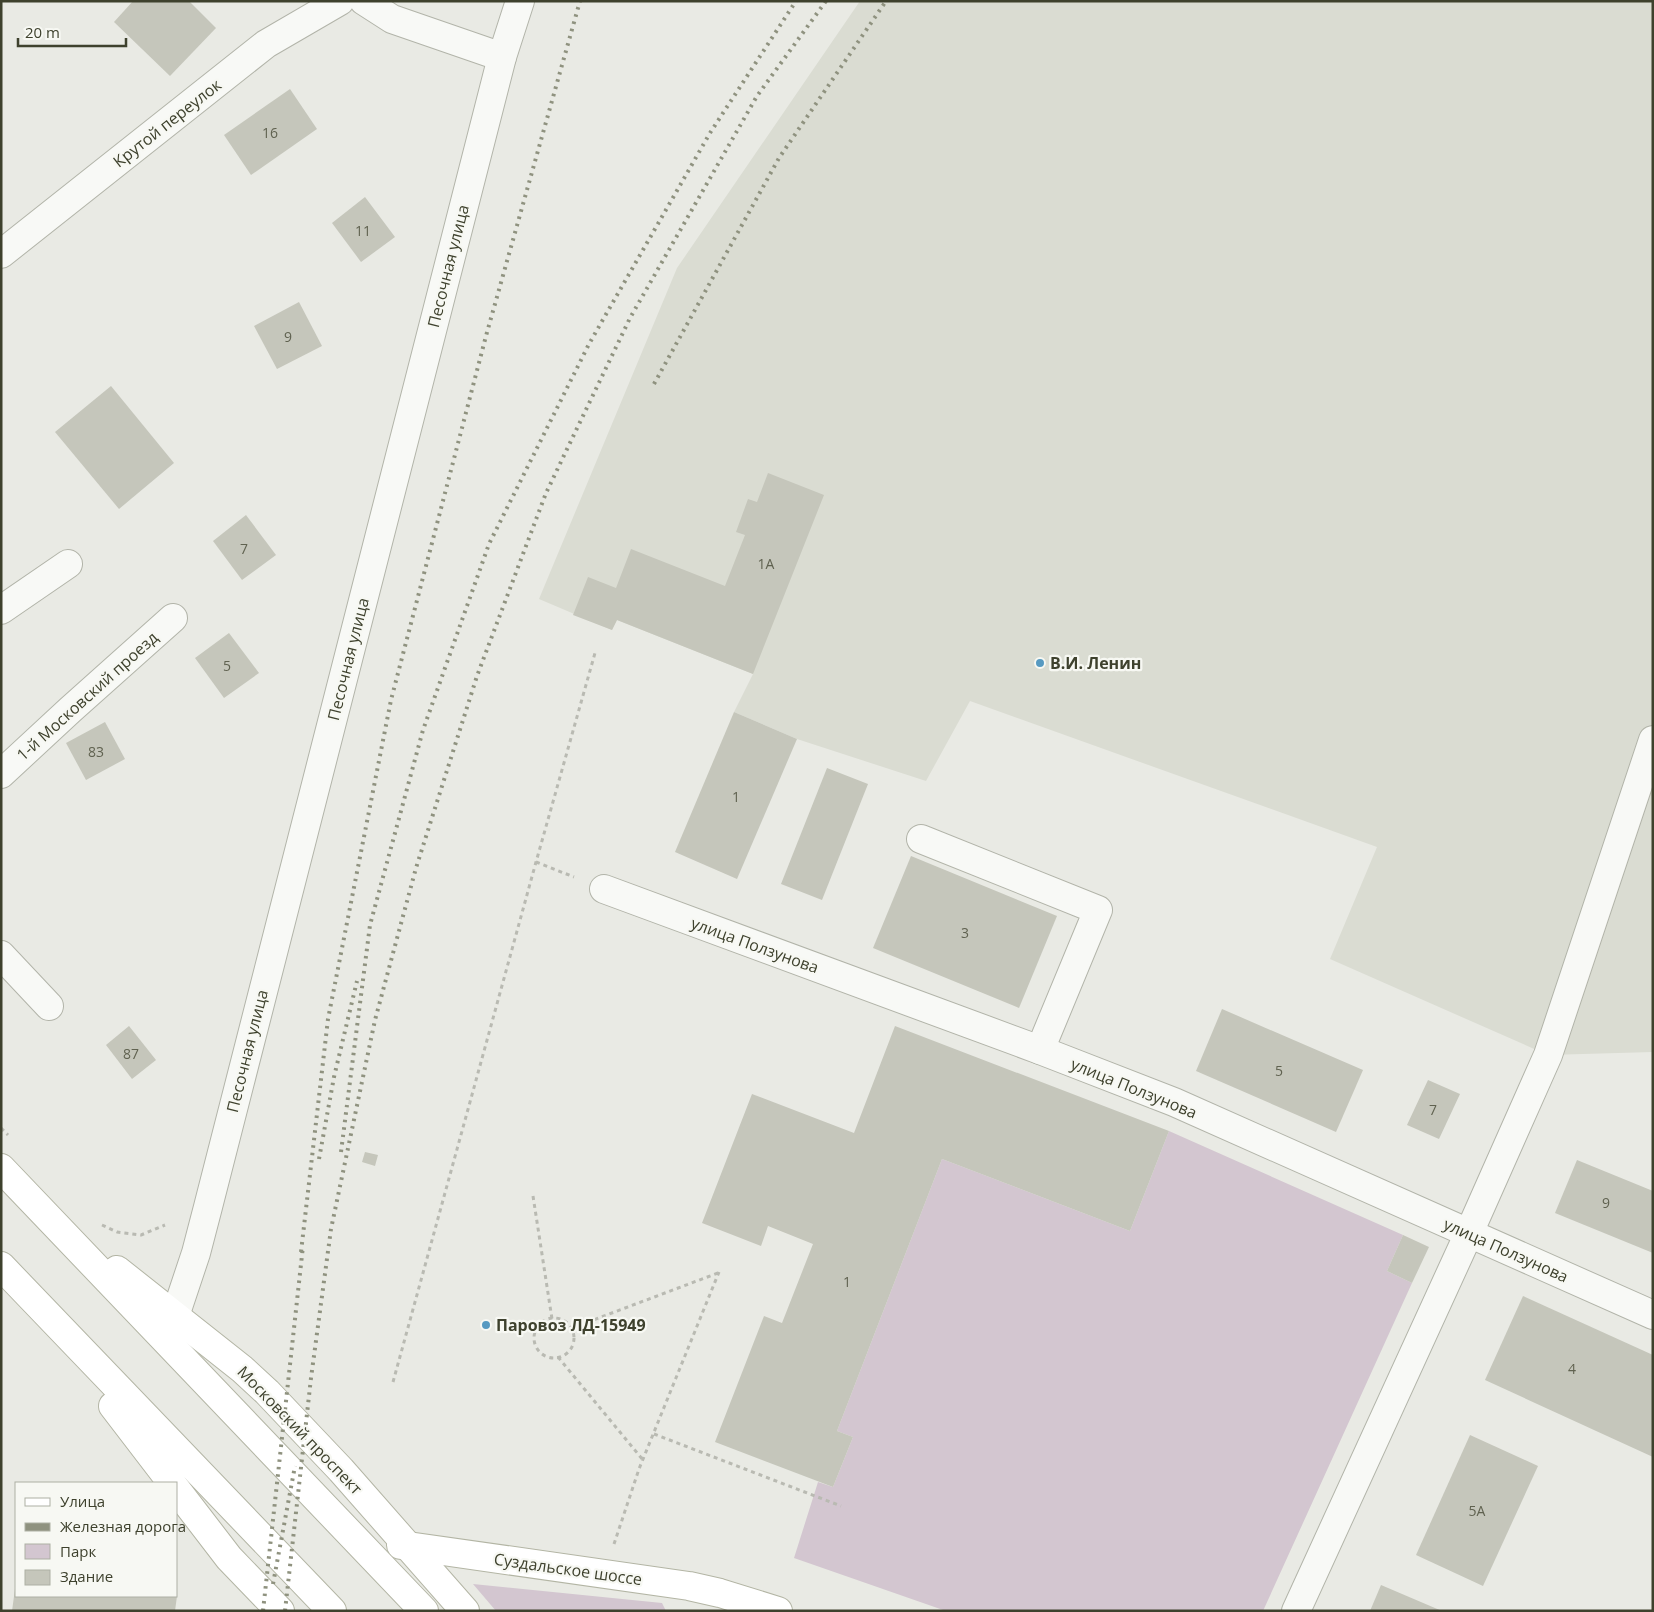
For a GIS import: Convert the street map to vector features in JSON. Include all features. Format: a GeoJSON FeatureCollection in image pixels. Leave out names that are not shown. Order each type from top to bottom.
{"type":"FeatureCollection","features":[{"type":"Feature","properties":{"kind":"main road","name":"Московский проспект"},"geometry":{"type":"LineString","coordinates":[[1,1168],[424,1611]]}},
{"type":"Feature","properties":{"kind":"main road","name":"Московский проспект"},"geometry":{"type":"LineString","coordinates":[[24,1193],[268,1392],[341,1470],[465,1611]]}},
{"type":"Feature","properties":{"kind":"main road"},"geometry":{"type":"LineString","coordinates":[[10,1275],[43,1314],[171,1482]]}},
{"type":"Feature","properties":{"kind":"main road"},"geometry":{"type":"LineString","coordinates":[[10,1275],[332,1611]]}},
{"type":"Feature","properties":{"kind":"main road"},"geometry":{"type":"LineString","coordinates":[[178,1492],[230,1558],[280,1611]]}},
{"type":"Feature","properties":{"kind":"main road","name":"Суздальское шоссе"},"geometry":{"type":"LineString","coordinates":[[355,1539],[689,1586],[720,1593],[778,1611]]}},
{"type":"Feature","properties":{"kind":"street","name":"Крутой переулок"},"geometry":{"type":"LineString","coordinates":[[1,254],[266,44],[340,1]]}},
{"type":"Feature","properties":{"kind":"street"},"geometry":{"type":"LineString","coordinates":[[364,1],[392,19],[502,56]]}},
{"type":"Feature","properties":{"kind":"street","name":"Песочная улица"},"geometry":{"type":"LineString","coordinates":[[175,1316],[203,1225],[502,56],[520,1]]}},
{"type":"Feature","properties":{"kind":"street"},"geometry":{"type":"LineString","coordinates":[[1,610],[68,564]]}},
{"type":"Feature","properties":{"kind":"street","name":"1-й Московский проезд"},"geometry":{"type":"LineString","coordinates":[[1,774],[77,703],[173,618]]}},
{"type":"Feature","properties":{"kind":"street"},"geometry":{"type":"LineString","coordinates":[[1296,1611],[1469,1233],[1548,1055],[1653,740]]}},
{"type":"Feature","properties":{"kind":"street"},"geometry":{"type":"LineString","coordinates":[[921,839],[1098,910],[1040,1050]]}},
{"type":"Feature","properties":{"kind":"street","name":"улица Ползунова"},"geometry":{"type":"LineString","coordinates":[[604,889],[1040,1050],[1174,1102],[1653,1315]]}},
{"type":"Feature","properties":{"kind":"street"},"geometry":{"type":"LineString","coordinates":[[1,955],[49,1006]]}},
{"type":"Feature","properties":{"kind":"path"},"geometry":{"type":"LineString","coordinates":[[392,1382],[595,653]]}},
{"type":"Feature","properties":{"kind":"path"},"geometry":{"type":"LineString","coordinates":[[536,862],[604,889]]}},
{"type":"Feature","properties":{"kind":"path"},"geometry":{"type":"LineString","coordinates":[[1,1128],[14,1142]]}},
{"type":"Feature","properties":{"kind":"path"},"geometry":{"type":"LineString","coordinates":[[533,1196],[552,1318]]}},
{"type":"Feature","properties":{"kind":"path"},"geometry":{"type":"LineString","coordinates":[[98,1223],[117,1232],[141,1235],[165,1226]]}},
{"type":"Feature","properties":{"kind":"path"},"geometry":{"type":"LineString","coordinates":[[572,1328],[719,1272],[643,1460],[613,1547]]}},
{"type":"Feature","properties":{"kind":"path"},"geometry":{"type":"LineString","coordinates":[[552,1318],[562,1319],[572,1328],[574,1337],[573,1346],[567,1353],[558,1357],[545,1356],[535,1344],[536,1330],[542,1322],[552,1318]]}},
{"type":"Feature","properties":{"kind":"path"},"geometry":{"type":"LineString","coordinates":[[558,1357],[643,1460]]}},
{"type":"Feature","properties":{"kind":"path"},"geometry":{"type":"LineString","coordinates":[[654,1434],[841,1506]]}},
{"type":"Feature","properties":{"kind":"shaded area"},"geometry":{"type":"Polygon","coordinates":[[[860,1],[1653,1],[1653,1052],[1548,1055],[1330,959],[1377,847],[970,701],[926,781],[797,739],[734,712],[753,674],[617,620],[612,630],[539,599],[677,268],[860,1]]]}},
{"type":"Feature","properties":{"kind":"green space"},"geometry":{"type":"Polygon","coordinates":[[[1169,1131],[1403,1235],[1387,1271],[1412,1283],[1263,1611],[946,1611],[794,1558],[818,1482],[833,1487],[853,1437],[837,1431],[942,1159],[1130,1231],[1169,1131]]]}},
{"type":"Feature","properties":{"kind":"green space"},"geometry":{"type":"Polygon","coordinates":[[[473,1584],[662,1603],[666,1611],[496,1611],[473,1584]]]}},
{"type":"Feature","properties":{"kind":"building"},"geometry":{"type":"Polygon","coordinates":[[[133,1],[189,1],[216,28],[170,76],[114,22],[133,1]]]}},
{"type":"Feature","properties":{"kind":"building"},"geometry":{"type":"Polygon","coordinates":[[[290,89],[317,129],[251,175],[224,135],[290,89]]]}},
{"type":"Feature","properties":{"kind":"building"},"geometry":{"type":"Polygon","coordinates":[[[365,197],[395,237],[361,262],[332,223],[365,197]]]}},
{"type":"Feature","properties":{"kind":"building"},"geometry":{"type":"Polygon","coordinates":[[[299,302],[322,346],[277,369],[254,326],[299,302]]]}},
{"type":"Feature","properties":{"kind":"building"},"geometry":{"type":"Polygon","coordinates":[[[111,386],[174,463],[119,509],[55,432],[111,386]]]}},
{"type":"Feature","properties":{"kind":"building"},"geometry":{"type":"Polygon","coordinates":[[[768,473],[824,495],[753,674],[617,620],[612,630],[573,615],[588,577],[616,588],[631,549],[725,586],[745,535],[736,532],[748,499],[757,502],[768,473]]]}},
{"type":"Feature","properties":{"kind":"building"},"geometry":{"type":"Polygon","coordinates":[[[246,515],[276,555],[242,580],[213,541],[246,515]]]}},
{"type":"Feature","properties":{"kind":"building"},"geometry":{"type":"Polygon","coordinates":[[[229,633],[259,673],[224,698],[195,658],[229,633]]]}},
{"type":"Feature","properties":{"kind":"building"},"geometry":{"type":"Polygon","coordinates":[[[734,712],[797,739],[737,879],[675,852],[734,712]]]}},
{"type":"Feature","properties":{"kind":"building"},"geometry":{"type":"Polygon","coordinates":[[[105,722],[125,759],[86,780],[66,743],[105,722]]]}},
{"type":"Feature","properties":{"kind":"building"},"geometry":{"type":"Polygon","coordinates":[[[827,768],[868,784],[822,900],[781,884],[827,768]]]}},
{"type":"Feature","properties":{"kind":"building"},"geometry":{"type":"Polygon","coordinates":[[[911,856],[1057,916],[1019,1008],[873,948],[911,856]]]}},
{"type":"Feature","properties":{"kind":"building"},"geometry":{"type":"Polygon","coordinates":[[[1222,1009],[1363,1070],[1336,1132],[1196,1071],[1222,1009]]]}},
{"type":"Feature","properties":{"kind":"building"},"geometry":{"type":"Polygon","coordinates":[[[129,1026],[156,1060],[132,1079],[106,1045],[129,1026]]]}},
{"type":"Feature","properties":{"kind":"building"},"geometry":{"type":"Polygon","coordinates":[[[895,1026],[1169,1131],[1130,1231],[942,1159],[837,1431],[853,1437],[833,1487],[715,1442],[764,1316],[782,1323],[813,1244],[768,1226],[761,1246],[702,1223],[752,1094],[854,1133],[895,1026]]]}},
{"type":"Feature","properties":{"kind":"building"},"geometry":{"type":"Polygon","coordinates":[[[1428,1080],[1460,1094],[1439,1139],[1407,1125],[1428,1080]]]}},
{"type":"Feature","properties":{"kind":"building"},"geometry":{"type":"Polygon","coordinates":[[[365,1152],[378,1155],[375,1166],[362,1162],[365,1152]]]}},
{"type":"Feature","properties":{"kind":"building"},"geometry":{"type":"Polygon","coordinates":[[[1577,1160],[1653,1191],[1653,1253],[1555,1213],[1577,1160]]]}},
{"type":"Feature","properties":{"kind":"building"},"geometry":{"type":"Polygon","coordinates":[[[1403,1235],[1429,1247],[1412,1283],[1387,1271],[1403,1235]]]}},
{"type":"Feature","properties":{"kind":"building"},"geometry":{"type":"Polygon","coordinates":[[[1523,1296],[1653,1355],[1653,1457],[1485,1380],[1523,1296]]]}},
{"type":"Feature","properties":{"kind":"building"},"geometry":{"type":"Polygon","coordinates":[[[1470,1435],[1538,1466],[1483,1586],[1416,1555],[1470,1435]]]}},
{"type":"Feature","properties":{"kind":"building"},"geometry":{"type":"Polygon","coordinates":[[[1381,1585],[1442,1611],[1370,1611],[1381,1585]]]}},
{"type":"Feature","properties":{"kind":"building"},"geometry":{"type":"Polygon","coordinates":[[[15,1589],[15,1597],[177,1597],[175,1611],[12,1611],[15,1589]]]}},
{"type":"Feature","properties":{"kind":"railway"},"geometry":{"type":"LineString","coordinates":[[301,1252],[328,1019],[391,700],[486,336],[580,1]]}},
{"type":"Feature","properties":{"kind":"railway"},"geometry":{"type":"LineString","coordinates":[[341,1152],[370,925],[423,730],[489,544],[589,344],[710,133],[796,1]]}},
{"type":"Feature","properties":{"kind":"railway"},"geometry":{"type":"LineString","coordinates":[[285,1611],[311,1378],[331,1229],[375,1020],[416,868],[477,676],[546,493],[630,318],[757,96],[826,1]]}},
{"type":"Feature","properties":{"kind":"railway"},"geometry":{"type":"LineString","coordinates":[[654,384],[779,158],[886,1]]}},
{"type":"Feature","properties":{"kind":"railway"},"geometry":{"type":"LineString","coordinates":[[319,1159],[334,1077],[357,981]]}},
{"type":"Feature","properties":{"kind":"railway"},"geometry":{"type":"LineString","coordinates":[[263,1611],[303,1246]]}},
{"type":"Feature","properties":{"kind":"railway"},"geometry":{"type":"LineString","coordinates":[[273,1584],[295,1466]]}},
{"type":"Feature","properties":{"kind":"place","name":"В.И. Ленин"},"geometry":{"type":"Point","coordinates":[1040,663]}},
{"type":"Feature","properties":{"kind":"place","name":"Паровоз ЛД-15949"},"geometry":{"type":"Point","coordinates":[486,1325]}}]}
